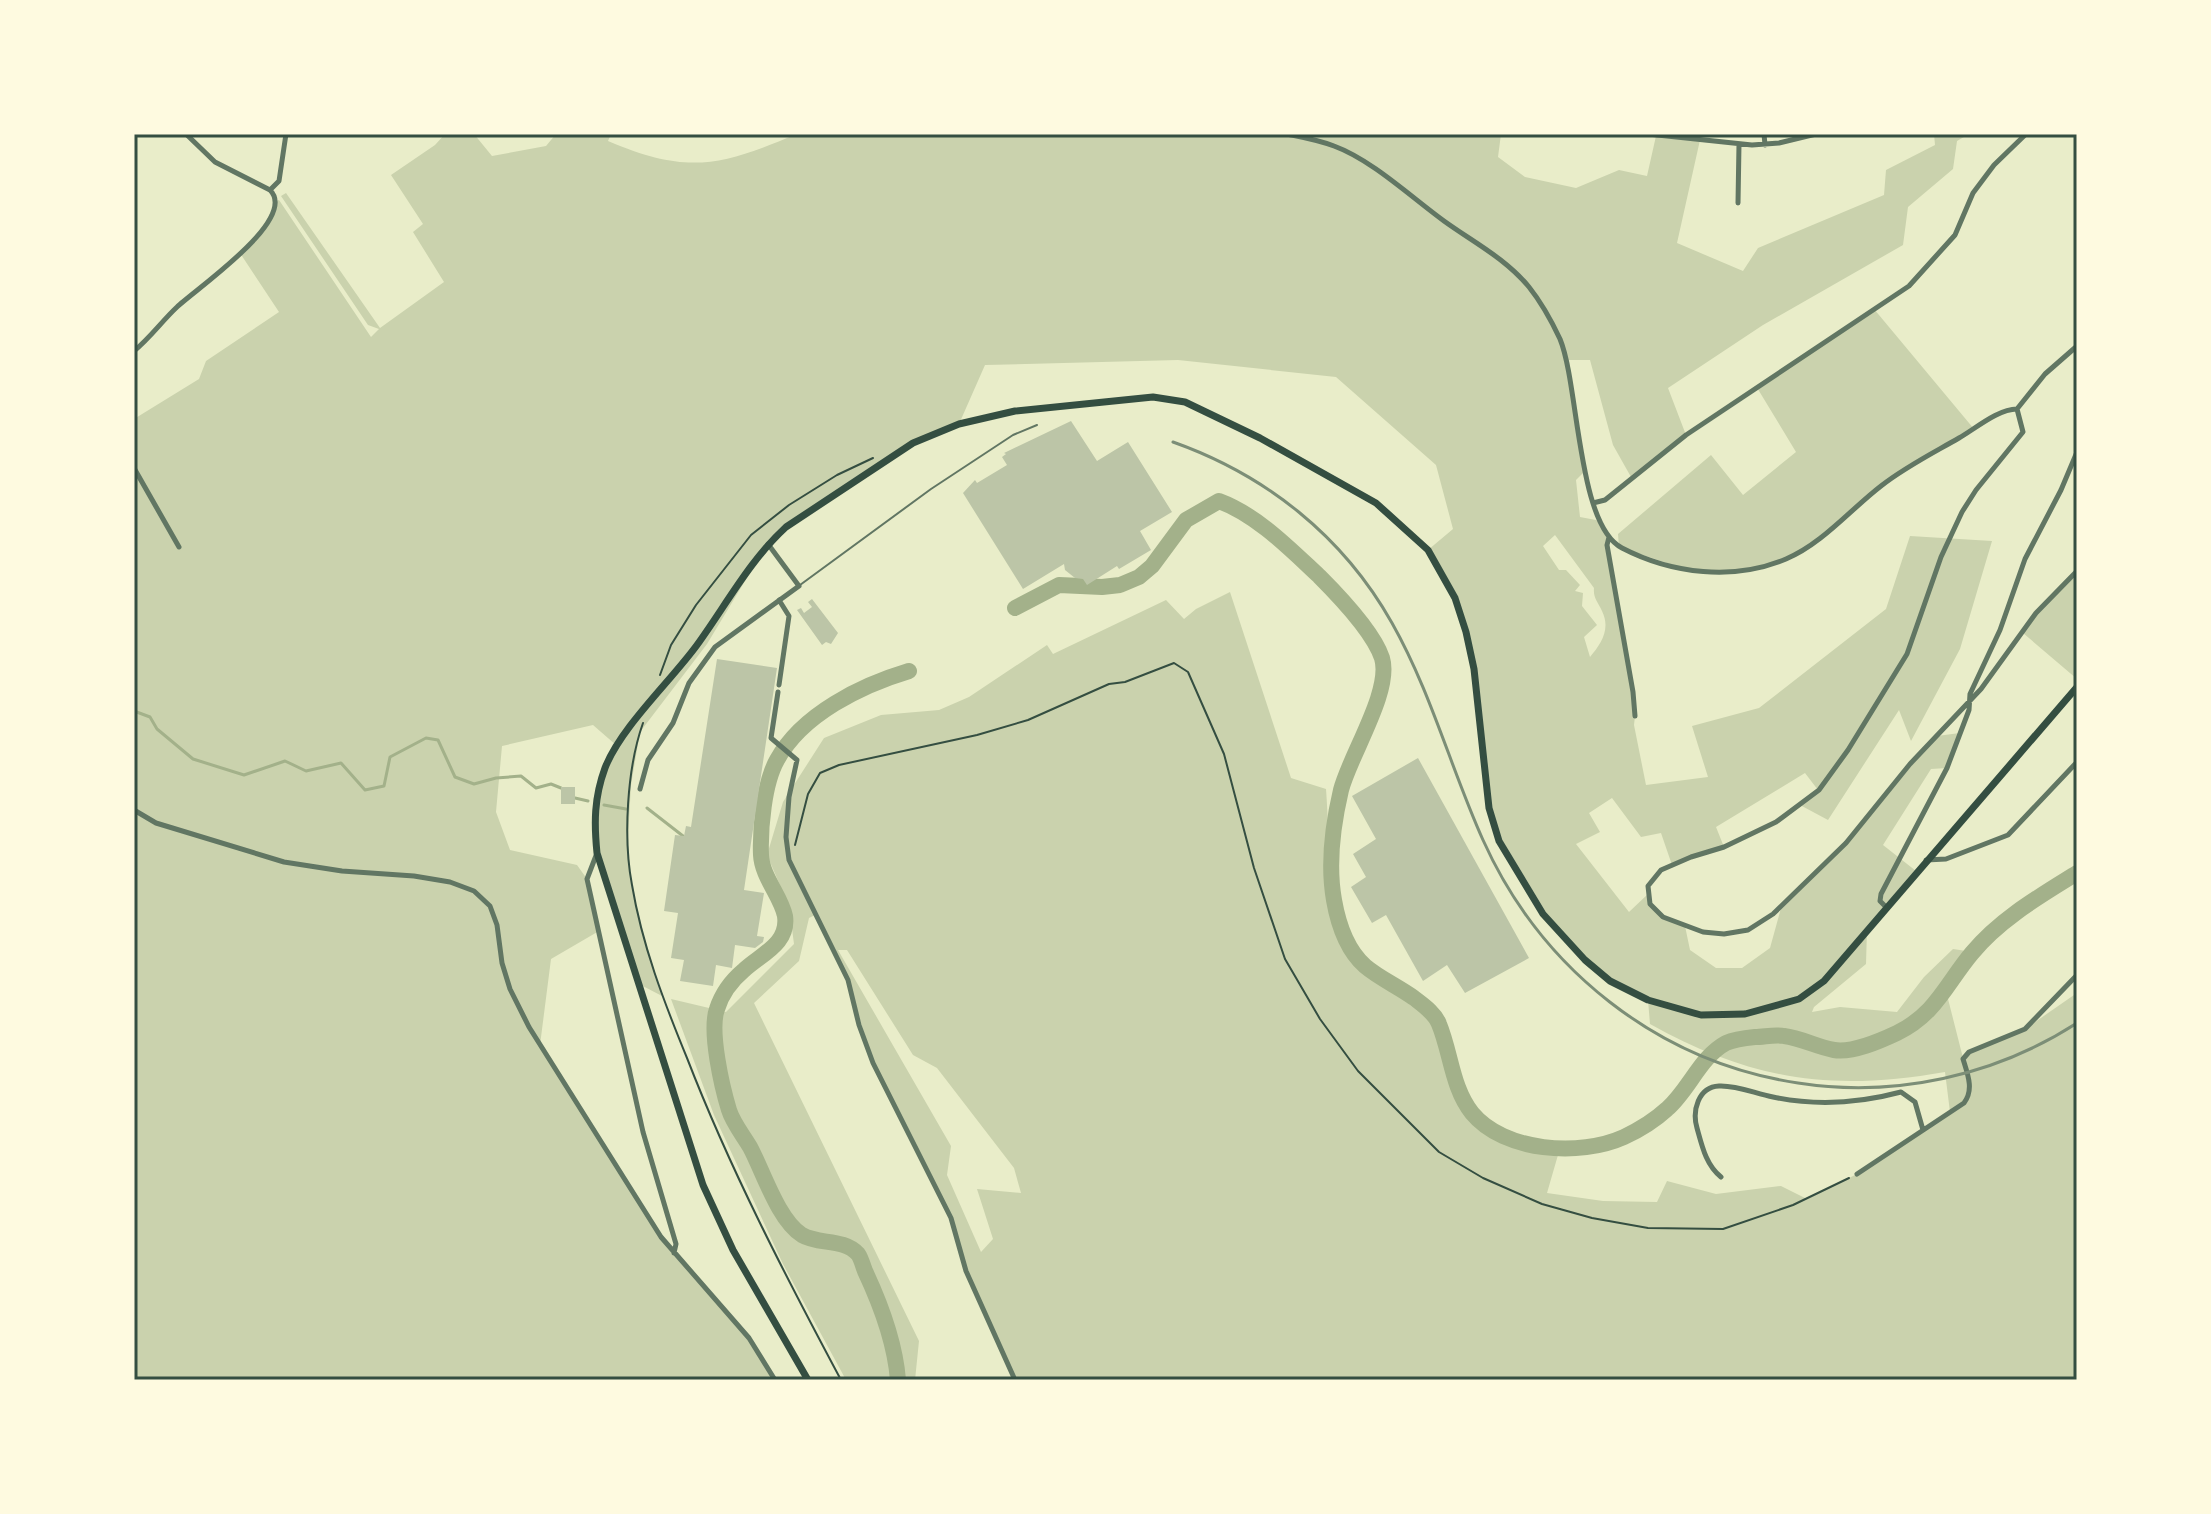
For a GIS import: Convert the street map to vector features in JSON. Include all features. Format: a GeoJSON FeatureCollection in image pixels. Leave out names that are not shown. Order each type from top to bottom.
{"type":"FeatureCollection","features":[{"type":"Feature","properties":{"kind":"main road"},"geometry":{"type":"LineString","coordinates":[[808,1380],[733,1250],[703,1185],[597,853],[595,800],[606,766],[617,745],[697,646],[768,543],[786,527],[913,443],[959,424],[1015,411],[1153,397],[1185,402],[1260,438],[1376,503],[1428,550],[1455,598],[1474,669],[1489,808],[1499,841],[1511,865],[1543,914],[1569,945],[1610,981],[1648,1000],[1701,1015],[1745,1014],[1799,999],[1824,981],[2077,687]]}},
{"type":"Feature","properties":{"kind":"street"},"geometry":{"type":"LineString","coordinates":[[134,351],[177,307],[253,243],[274,210],[275,195],[270,190],[215,162],[186,134]]}},
{"type":"Feature","properties":{"kind":"street"},"geometry":{"type":"LineString","coordinates":[[270,190],[279,181],[286,134]]}},
{"type":"Feature","properties":{"kind":"street"},"geometry":{"type":"LineString","coordinates":[[1287,134],[1335,146],[1374,170],[1502,259],[1530,288],[1558,335],[1568,360],[1576,433],[1593,503],[1609,537],[1619,547],[1642,556],[1711,574],[1732,573],[1787,559],[1899,474],[1993,418],[2012,408],[2017,409]]}},
{"type":"Feature","properties":{"kind":"street"},"geometry":{"type":"LineString","coordinates":[[1648,134],[1765,145],[1816,134]]}},
{"type":"Feature","properties":{"kind":"street"},"geometry":{"type":"LineString","coordinates":[[1764,134],[1765,145]]}},
{"type":"Feature","properties":{"kind":"street"},"geometry":{"type":"LineString","coordinates":[[1593,503],[1605,500],[1686,435],[1909,286],[1955,235],[1973,193],[1994,165],[2026,134]]}},
{"type":"Feature","properties":{"kind":"street"},"geometry":{"type":"LineString","coordinates":[[1738,203],[1739,144]]}},
{"type":"Feature","properties":{"kind":"street"},"geometry":{"type":"LineString","coordinates":[[2017,409],[2045,374],[2077,346]]}},
{"type":"Feature","properties":{"kind":"street"},"geometry":{"type":"LineString","coordinates":[[2017,409],[2023,432],[1962,512],[1941,557],[1907,654],[1834,771],[1819,790],[1776,822],[1724,847],[1661,870],[1648,886],[1650,904],[1663,917],[1703,932],[1735,932],[1760,924],[1793,898],[1846,843],[1910,764],[1981,689],[2036,613],[2077,571]]}},
{"type":"Feature","properties":{"kind":"street"},"geometry":{"type":"LineString","coordinates":[[1886,907],[1880,901],[1881,894],[1947,768],[1970,694],[2000,630],[2025,559],[2077,452]]}},
{"type":"Feature","properties":{"kind":"street"},"geometry":{"type":"LineString","coordinates":[[134,468],[179,547]]}},
{"type":"Feature","properties":{"kind":"street"},"geometry":{"type":"LineString","coordinates":[[1609,537],[1607,545],[1635,716]]}},
{"type":"Feature","properties":{"kind":"street"},"geometry":{"type":"LineString","coordinates":[[640,789],[648,760],[673,723],[689,683],[715,647],[799,586],[768,543]]}},
{"type":"Feature","properties":{"kind":"street"},"geometry":{"type":"LineString","coordinates":[[779,600],[789,616],[771,738],[797,760],[789,797],[786,837],[789,860],[848,980],[859,1025],[873,1063],[951,1218],[966,1271],[1015,1380]]}},
{"type":"Feature","properties":{"kind":"street"},"geometry":{"type":"LineString","coordinates":[[1925,860],[1946,859],[2008,835],[2077,762]]}},
{"type":"Feature","properties":{"kind":"street"},"geometry":{"type":"LineString","coordinates":[[134,810],[156,823],[284,862],[342,871],[426,878],[450,882],[474,891],[490,906],[510,989],[529,1027],[673,1254],[749,1338],[775,1380]]}},
{"type":"Feature","properties":{"kind":"street"},"geometry":{"type":"LineString","coordinates":[[597,853],[587,879],[643,1132],[676,1244],[673,1254]]}},
{"type":"Feature","properties":{"kind":"street"},"geometry":{"type":"LineString","coordinates":[[1857,1174],[1964,1103],[1970,1096],[1970,1083],[1963,1059],[1969,1052],[2025,1029],[2077,975]]}},
{"type":"Feature","properties":{"kind":"street"},"geometry":{"type":"LineString","coordinates":[[1721,1177],[1705,1155],[1695,1120],[1697,1102],[1703,1092],[1717,1085],[1804,1102],[1867,1101],[1901,1092],[1915,1102],[1923,1130]]}},
{"type":"Feature","properties":{"kind":"lane"},"geometry":{"type":"LineString","coordinates":[[799,586],[931,489],[1013,435],[1037,425]]}},
{"type":"Feature","properties":{"kind":"path"},"geometry":{"type":"LineString","coordinates":[[661,674],[671,645],[696,605],[751,535],[789,505],[837,475],[870,457],[885,461]]}},
{"type":"Feature","properties":{"kind":"path"},"geometry":{"type":"LineString","coordinates":[[789,860],[808,794],[820,773],[839,765],[977,735],[1028,720],[1109,684],[1125,682],[1174,663],[1188,672],[1224,754],[1254,868],[1285,959],[1320,1019],[1358,1071],[1439,1152],[1483,1178],[1542,1204],[1592,1218],[1648,1228],[1723,1229],[1793,1205],[1857,1174]]}},
{"type":"Feature","properties":{"kind":"path"},"geometry":{"type":"LineString","coordinates":[[645,718],[631,785],[628,837],[631,883],[644,936],[662,996],[727,1155],[781,1267],[841,1380]]}},
{"type":"Feature","properties":{"kind":"green space"},"geometry":{"type":"Polygon","coordinates":[[[445,134],[474,134],[492,156],[546,146],[556,134],[611,134],[608,141],[636,152],[660,159],[704,162],[746,153],[797,134],[1501,134],[1498,157],[1525,177],[1576,188],[1619,170],[1647,176],[1656,136],[1700,140],[1677,243],[1743,271],[1758,248],[1884,195],[1886,170],[1935,145],[1934,134],[1969,134],[1957,141],[1953,169],[1908,207],[1903,245],[1763,325],[1668,388],[1686,435],[1631,477],[1613,445],[1590,360],[1569,360],[1584,472],[1576,480],[1580,517],[1601,521],[1609,537],[1607,545],[1646,785],[1708,777],[1692,726],[1759,708],[1886,609],[1910,536],[1992,541],[1960,649],[1911,741],[1899,710],[1828,820],[1800,805],[1818,790],[1805,773],[1716,827],[1724,847],[1672,865],[1661,833],[1641,837],[1612,798],[1589,813],[1600,832],[1576,844],[1629,912],[1648,894],[1657,911],[1685,926],[1690,950],[1716,968],[1742,968],[1770,948],[1781,908],[1846,843],[1937,736],[1960,733],[1947,768],[1931,769],[1883,845],[1916,871],[1867,929],[1866,964],[1814,1007],[1812,1012],[1840,1007],[1897,1012],[1924,977],[1953,949],[1973,952],[1946,991],[1963,1058],[1969,1052],[2025,1029],[2074,995],[2077,1000],[2077,1380],[1015,1380],[966,1271],[951,1218],[873,1063],[848,980],[815,915],[809,918],[799,961],[754,1003],[919,1341],[915,1380],[846,1380],[783,1264],[714,1115],[671,999],[726,1012],[794,944],[789,906],[767,855],[783,802],[824,738],[881,715],[939,710],[969,697],[1047,645],[1053,654],[1166,600],[1184,619],[1196,609],[1230,592],[1291,778],[1326,789],[1332,881],[1351,948],[1371,971],[1419,1001],[1436,1017],[1445,1035],[1459,1090],[1478,1118],[1505,1135],[1560,1148],[1547,1193],[1603,1201],[1657,1202],[1667,1181],[1716,1194],[1781,1186],[1807,1199],[1857,1174],[1950,1112],[1945,1072],[1865,1081],[1793,1076],[1723,1058],[1650,1024],[1648,1000],[1610,981],[1561,937],[1493,825],[1474,670],[1455,598],[1428,550],[1453,529],[1436,465],[1336,377],[1178,360],[985,365],[959,424],[912,443],[768,543],[707,644],[640,732],[631,785],[628,837],[631,883],[662,996],[639,984],[597,853],[595,800],[616,745],[593,725],[502,746],[496,812],[510,850],[577,865],[587,879],[599,931],[551,959],[540,1045],[661,1237],[749,1338],[775,1380],[134,1380],[134,419],[199,379],[206,361],[279,312],[240,253],[261,233],[276,201],[279,200],[371,337],[379,329],[368,325],[281,196],[286,193],[380,328],[444,282],[413,232],[423,224],[391,175],[435,145],[445,134]],[[1555,535],[1543,546],[1559,570],[1566,570],[1580,585],[1575,591],[1583,593],[1582,606],[1597,625],[1584,637],[1590,657],[1604,636],[1605,618],[1594,588],[1555,535]],[[838,950],[951,1146],[947,1175],[981,1252],[993,1239],[977,1189],[1021,1193],[1014,1168],[937,1068],[913,1055],[847,950],[838,950]]]}},
{"type":"Feature","properties":{"kind":"green space"},"geometry":{"type":"Polygon","coordinates":[[[1874,309],[1974,429],[1899,474],[1787,559],[1732,573],[1679,567],[1619,547],[1618,534],[1711,455],[1743,495],[1796,452],[1756,386],[1874,309]]]}},
{"type":"Feature","properties":{"kind":"green space"},"geometry":{"type":"Polygon","coordinates":[[[2077,571],[2077,679],[2023,633],[2036,613],[2077,571]]]}},
{"type":"Feature","properties":{"kind":"building"},"geometry":{"type":"Polygon","coordinates":[[[1071,421],[1097,461],[1128,442],[1172,512],[1140,531],[1151,550],[1119,569],[1117,566],[1087,585],[1083,579],[1075,578],[1065,570],[1064,564],[1023,589],[963,493],[975,480],[977,483],[1007,465],[1002,457],[1004,453],[1071,421]]]}},
{"type":"Feature","properties":{"kind":"building"},"geometry":{"type":"Polygon","coordinates":[[[812,599],[838,633],[831,644],[826,642],[822,645],[797,610],[801,608],[804,613],[812,607],[808,602],[812,599]]]}},
{"type":"Feature","properties":{"kind":"building"},"geometry":{"type":"Polygon","coordinates":[[[717,659],[777,668],[744,890],[764,893],[757,936],[764,937],[763,942],[755,948],[735,945],[732,968],[716,965],[713,986],[680,981],[684,960],[671,958],[678,913],[664,911],[675,835],[684,836],[686,826],[691,827],[717,659]]]}},
{"type":"Feature","properties":{"kind":"building"},"geometry":{"type":"Polygon","coordinates":[[[1418,758],[1529,958],[1465,993],[1447,965],[1423,981],[1386,915],[1372,923],[1351,887],[1366,877],[1353,854],[1376,839],[1352,796],[1418,758]]]}},
{"type":"Feature","properties":{"kind":"building"},"geometry":{"type":"Polygon","coordinates":[[[561,787],[575,787],[575,804],[561,804],[561,787]]]}},
{"type":"Feature","properties":{"kind":"waterway"},"geometry":{"type":"LineString","coordinates":[[1015,608],[1059,585],[1102,587],[1120,585],[1139,577],[1152,566],[1186,520],[1219,501],[1247,515],[1272,534],[1336,593],[1371,636],[1382,658],[1383,672],[1376,705],[1341,790],[1336,817],[1331,873],[1341,927],[1348,944],[1365,966],[1414,998],[1435,1016],[1460,1093],[1472,1113],[1486,1126],[1523,1143],[1544,1147],[1586,1147],[1624,1137],[1667,1109],[1709,1057],[1726,1043],[1781,1035],[1828,1049],[1849,1050],[1897,1033],[1931,1008],[1972,953],[1995,929],[2077,873]]}},
{"type":"Feature","properties":{"kind":"waterway"},"geometry":{"type":"LineString","coordinates":[[898,1380],[886,1324],[858,1254],[845,1246],[802,1235],[778,1207],[729,1110],[715,1045],[715,1019],[728,988],[739,974],[772,948],[785,926],[783,909],[761,855],[764,806],[777,760],[788,744],[817,715],[853,693],[909,671]]}},
{"type":"Feature","properties":{"kind":"waterway"},"geometry":{"type":"LineString","coordinates":[[134,711],[150,717],[157,729],[193,759],[244,775],[285,761],[306,771],[341,763],[365,790],[384,786],[390,757],[426,738],[438,740],[455,777],[474,784],[521,776],[536,788],[551,784],[561,788]]}},
{"type":"Feature","properties":{"kind":"waterway"},"geometry":{"type":"LineString","coordinates":[[575,798],[588,801]]}},
{"type":"Feature","properties":{"kind":"waterway"},"geometry":{"type":"LineString","coordinates":[[604,805],[626,809]]}},
{"type":"Feature","properties":{"kind":"waterway"},"geometry":{"type":"LineString","coordinates":[[647,808],[683,836]]}},
{"type":"Feature","properties":{"kind":"railway"},"geometry":{"type":"LineString","coordinates":[[1173,442],[1240,472],[1270,491],[1326,536],[1350,563],[1372,592],[1406,649],[1483,840],[1507,887],[1537,929],[1571,968],[1610,1002],[1652,1031],[1698,1054],[1747,1072],[1798,1083],[1871,1087],[1907,1085],[1978,1069],[2012,1057],[2077,1023]]}}]}
